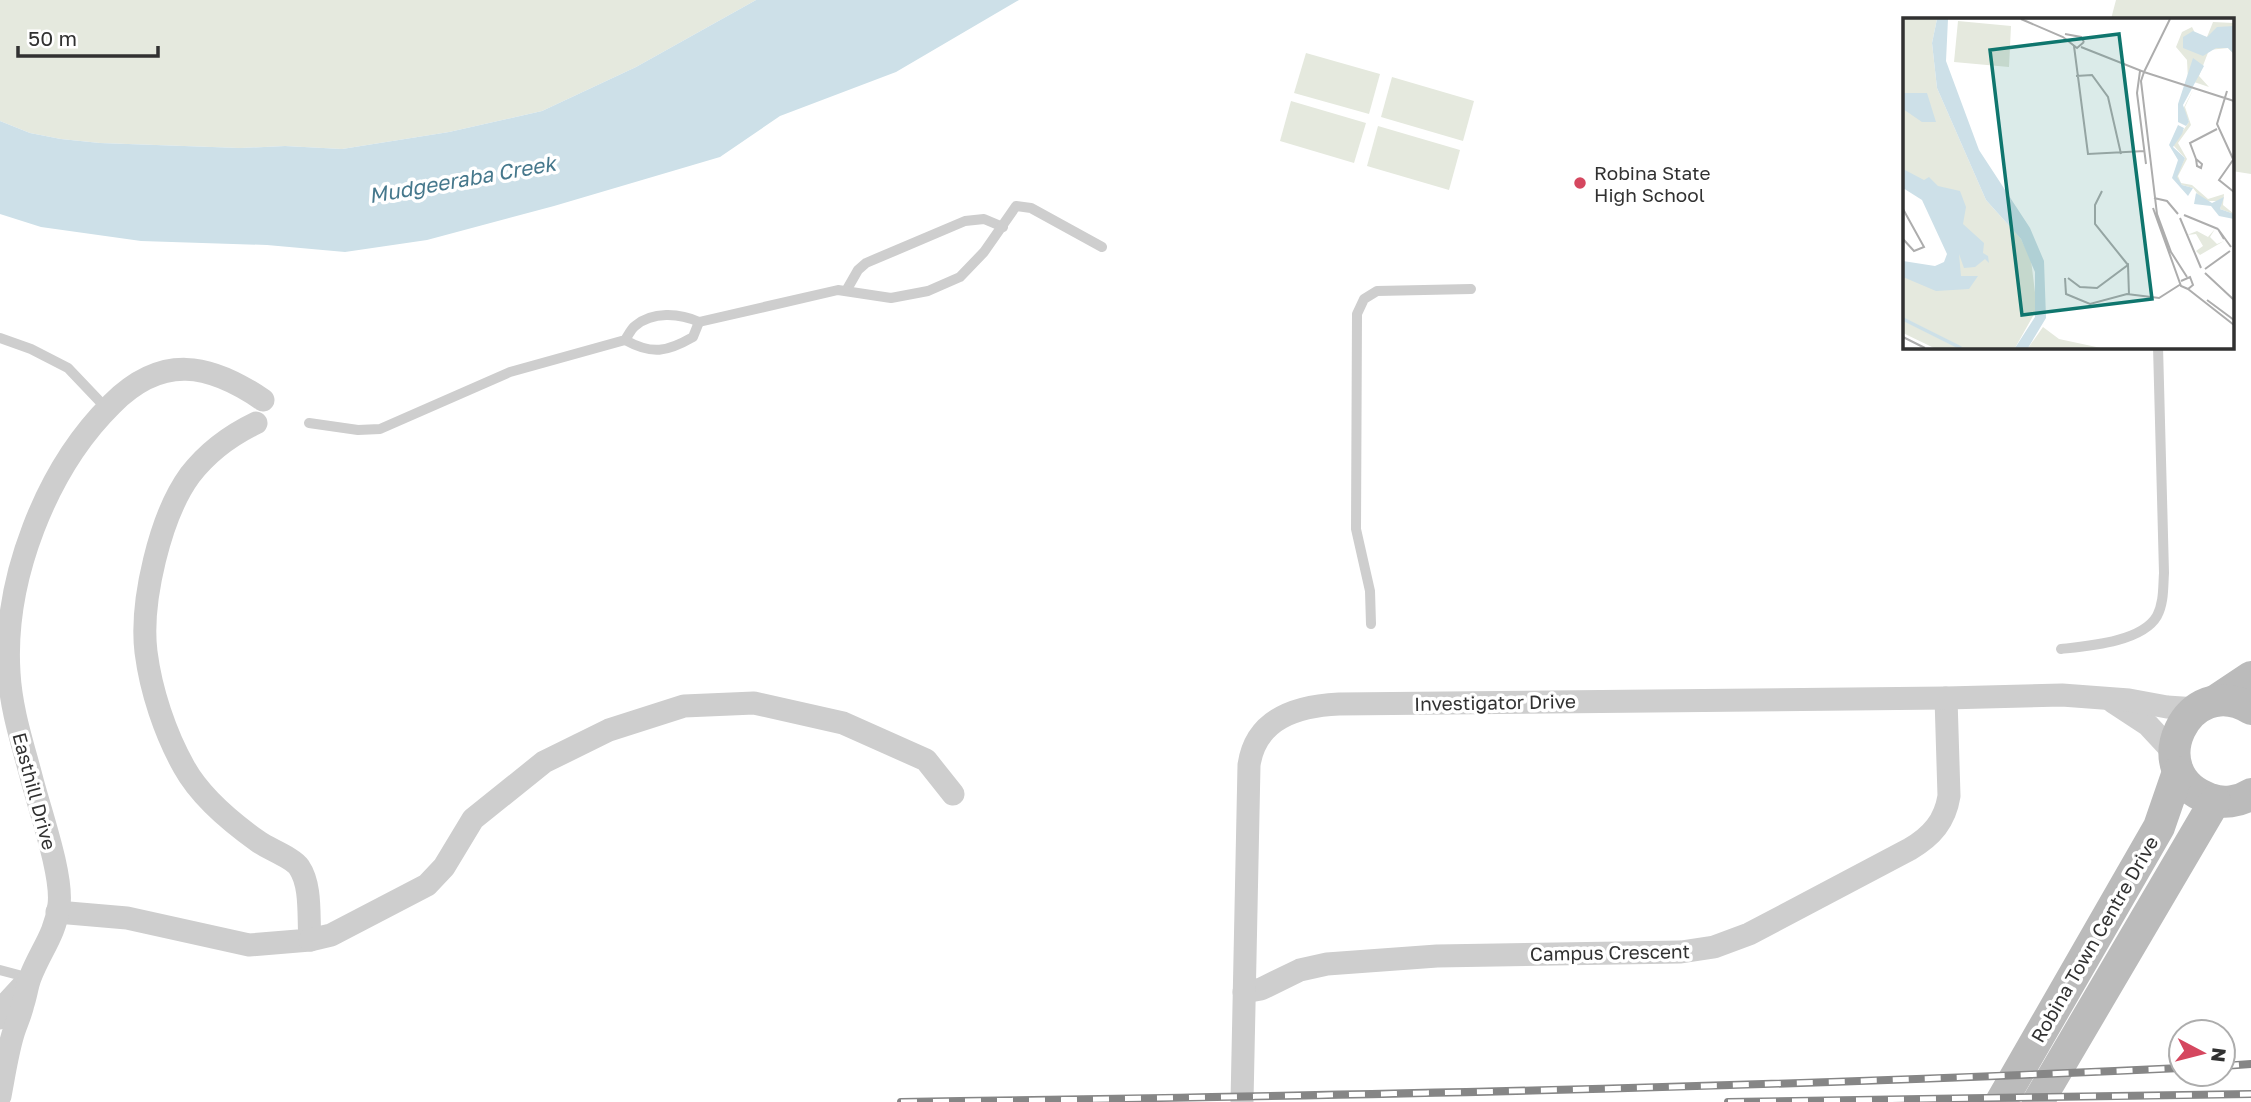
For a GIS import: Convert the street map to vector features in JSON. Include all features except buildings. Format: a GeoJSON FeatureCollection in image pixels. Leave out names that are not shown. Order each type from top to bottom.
{"type":"FeatureCollection","features":[{"type":"Feature","properties":{"kind":"main road"},"geometry":{"type":"LineString","coordinates":[[2206,705],[2251,677]]}},
{"type":"Feature","properties":{"kind":"main road"},"geometry":{"type":"LineString","coordinates":[[2206,705],[2230,701],[2251,709]]}},
{"type":"Feature","properties":{"kind":"main road","name":"Robina Town Centre Drive"},"geometry":{"type":"LineString","coordinates":[[2001,1102],[2159,827],[2176,762],[2177,733],[2183,722],[2206,705]]}},
{"type":"Feature","properties":{"kind":"main road"},"geometry":{"type":"LineString","coordinates":[[2176,762],[2193,791],[2215,801],[2231,802],[2251,794]]}},
{"type":"Feature","properties":{"kind":"main road","name":"Robina Town Centre Drive"},"geometry":{"type":"LineString","coordinates":[[2038,1102],[2215,801]]}},
{"type":"Feature","properties":{"kind":"street","name":"Easthill Drive"},"geometry":{"type":"LineString","coordinates":[[0,1096],[13,1034],[30,978],[52,937],[60,903],[56,869],[14,713],[9,673],[6,609],[36,521],[91,424],[127,388],[156,373],[188,368],[217,374],[242,385],[263,400]]}},
{"type":"Feature","properties":{"kind":"street"},"geometry":{"type":"LineString","coordinates":[[256,423],[218,447],[190,475],[170,514],[155,555],[148,601],[146,651],[167,731],[185,769],[209,800],[235,823],[258,842],[298,865],[305,881],[310,940]]}},
{"type":"Feature","properties":{"kind":"street","name":"Investigator Drive"},"geometry":{"type":"LineString","coordinates":[[1242,1102],[1248,779],[1251,754],[1262,733],[1281,716],[1317,706],[1339,704],[2062,695],[2206,705]]}},
{"type":"Feature","properties":{"kind":"street","name":"Campus Crescent"},"geometry":{"type":"LineString","coordinates":[[1244,992],[1261,989],[1289,974],[1327,964],[1411,957],[1681,952],[1714,947],[1749,934],[1910,849],[1932,833],[1947,809],[1949,796],[1946,698]]}},
{"type":"Feature","properties":{"kind":"street","name":"Investigator Drive"},"geometry":{"type":"LineString","coordinates":[[2108,699],[2148,725],[2176,762]]}},
{"type":"Feature","properties":{"kind":"street"},"geometry":{"type":"LineString","coordinates":[[57,912],[127,918],[249,944],[310,940],[331,935],[427,885],[443,868],[473,819],[544,762],[608,730],[684,706],[754,703],[842,723],[926,760],[953,793]]}},
{"type":"Feature","properties":{"kind":"street"},"geometry":{"type":"LineString","coordinates":[[1245,960],[1289,974]]}},
{"type":"Feature","properties":{"kind":"street","name":"Easthill Drive"},"geometry":{"type":"LineString","coordinates":[[0,1018],[7,1003],[30,978]]}},
{"type":"Feature","properties":{"kind":"lane"},"geometry":{"type":"LineString","coordinates":[[309,423],[358,430],[380,429],[510,372],[625,340],[635,326],[657,316],[685,316],[699,322],[838,290],[891,298],[928,292],[960,277],[1003,228],[1016,206],[1031,208],[1102,247]]}},
{"type":"Feature","properties":{"kind":"lane"},"geometry":{"type":"LineString","coordinates":[[846,291],[858,271],[866,264],[965,221],[984,219],[1003,228]]}},
{"type":"Feature","properties":{"kind":"lane"},"geometry":{"type":"LineString","coordinates":[[1371,624],[1370,591],[1356,529],[1357,314],[1364,299],[1377,291],[1471,289]]}},
{"type":"Feature","properties":{"kind":"lane"},"geometry":{"type":"LineString","coordinates":[[625,340],[644,350],[672,349],[694,337],[699,322]]}},
{"type":"Feature","properties":{"kind":"lane"},"geometry":{"type":"LineString","coordinates":[[0,338],[31,349],[68,368],[107,408]]}},
{"type":"Feature","properties":{"kind":"lane"},"geometry":{"type":"LineString","coordinates":[[2061,649],[2137,634],[2156,617],[2161,606],[2164,573],[2158,348]]}},
{"type":"Feature","properties":{"kind":"lane"},"geometry":{"type":"LineString","coordinates":[[0,970],[30,978]]}},
{"type":"Feature","properties":{"kind":"shaded area"},"geometry":{"type":"Polygon","coordinates":[[[0,0],[756,0],[636,67],[542,111],[449,132],[342,149],[100,143],[30,133],[0,121],[0,0]]]}},
{"type":"Feature","properties":{"kind":"shaded area"},"geometry":{"type":"Polygon","coordinates":[[[2116,0],[2251,0],[2251,174],[2234,171],[2234,18],[2111,18],[2116,0]]]}},
{"type":"Feature","properties":{"kind":"shaded area"},"geometry":{"type":"Polygon","coordinates":[[[1306,53],[1380,74],[1369,114],[1294,93],[1306,53]]]}},
{"type":"Feature","properties":{"kind":"shaded area"},"geometry":{"type":"Polygon","coordinates":[[[1392,77],[1474,101],[1463,141],[1381,117],[1392,77]]]}},
{"type":"Feature","properties":{"kind":"shaded area"},"geometry":{"type":"Polygon","coordinates":[[[1291,101],[1366,123],[1354,163],[1280,141],[1291,101]]]}},
{"type":"Feature","properties":{"kind":"shaded area"},"geometry":{"type":"Polygon","coordinates":[[[1378,126],[1460,150],[1449,190],[1367,166],[1378,126]]]}},
{"type":"Feature","properties":{"kind":"water","name":"Mudgeeraba Creek"},"geometry":{"type":"Polygon","coordinates":[[[756,0],[1019,0],[896,72],[780,116],[720,157],[427,240],[345,252],[267,245],[141,241],[41,227],[0,214],[0,121],[30,133],[61,139],[240,148],[285,146],[342,149],[449,132],[542,111],[636,67],[756,0]]]}},
{"type":"Feature","properties":{"kind":"railway"},"geometry":{"type":"LineString","coordinates":[[2237,1065],[2251,1064]]}},
{"type":"Feature","properties":{"kind":"railway"},"geometry":{"type":"LineString","coordinates":[[901,1102],[1541,1090],[2167,1069]]}},
{"type":"Feature","properties":{"kind":"railway"},"geometry":{"type":"LineString","coordinates":[[1728,1102],[2251,1094]]}},
{"type":"Feature","properties":{"kind":"place","name":"Robina State High School"},"geometry":{"type":"Point","coordinates":[1580,183]}}]}
